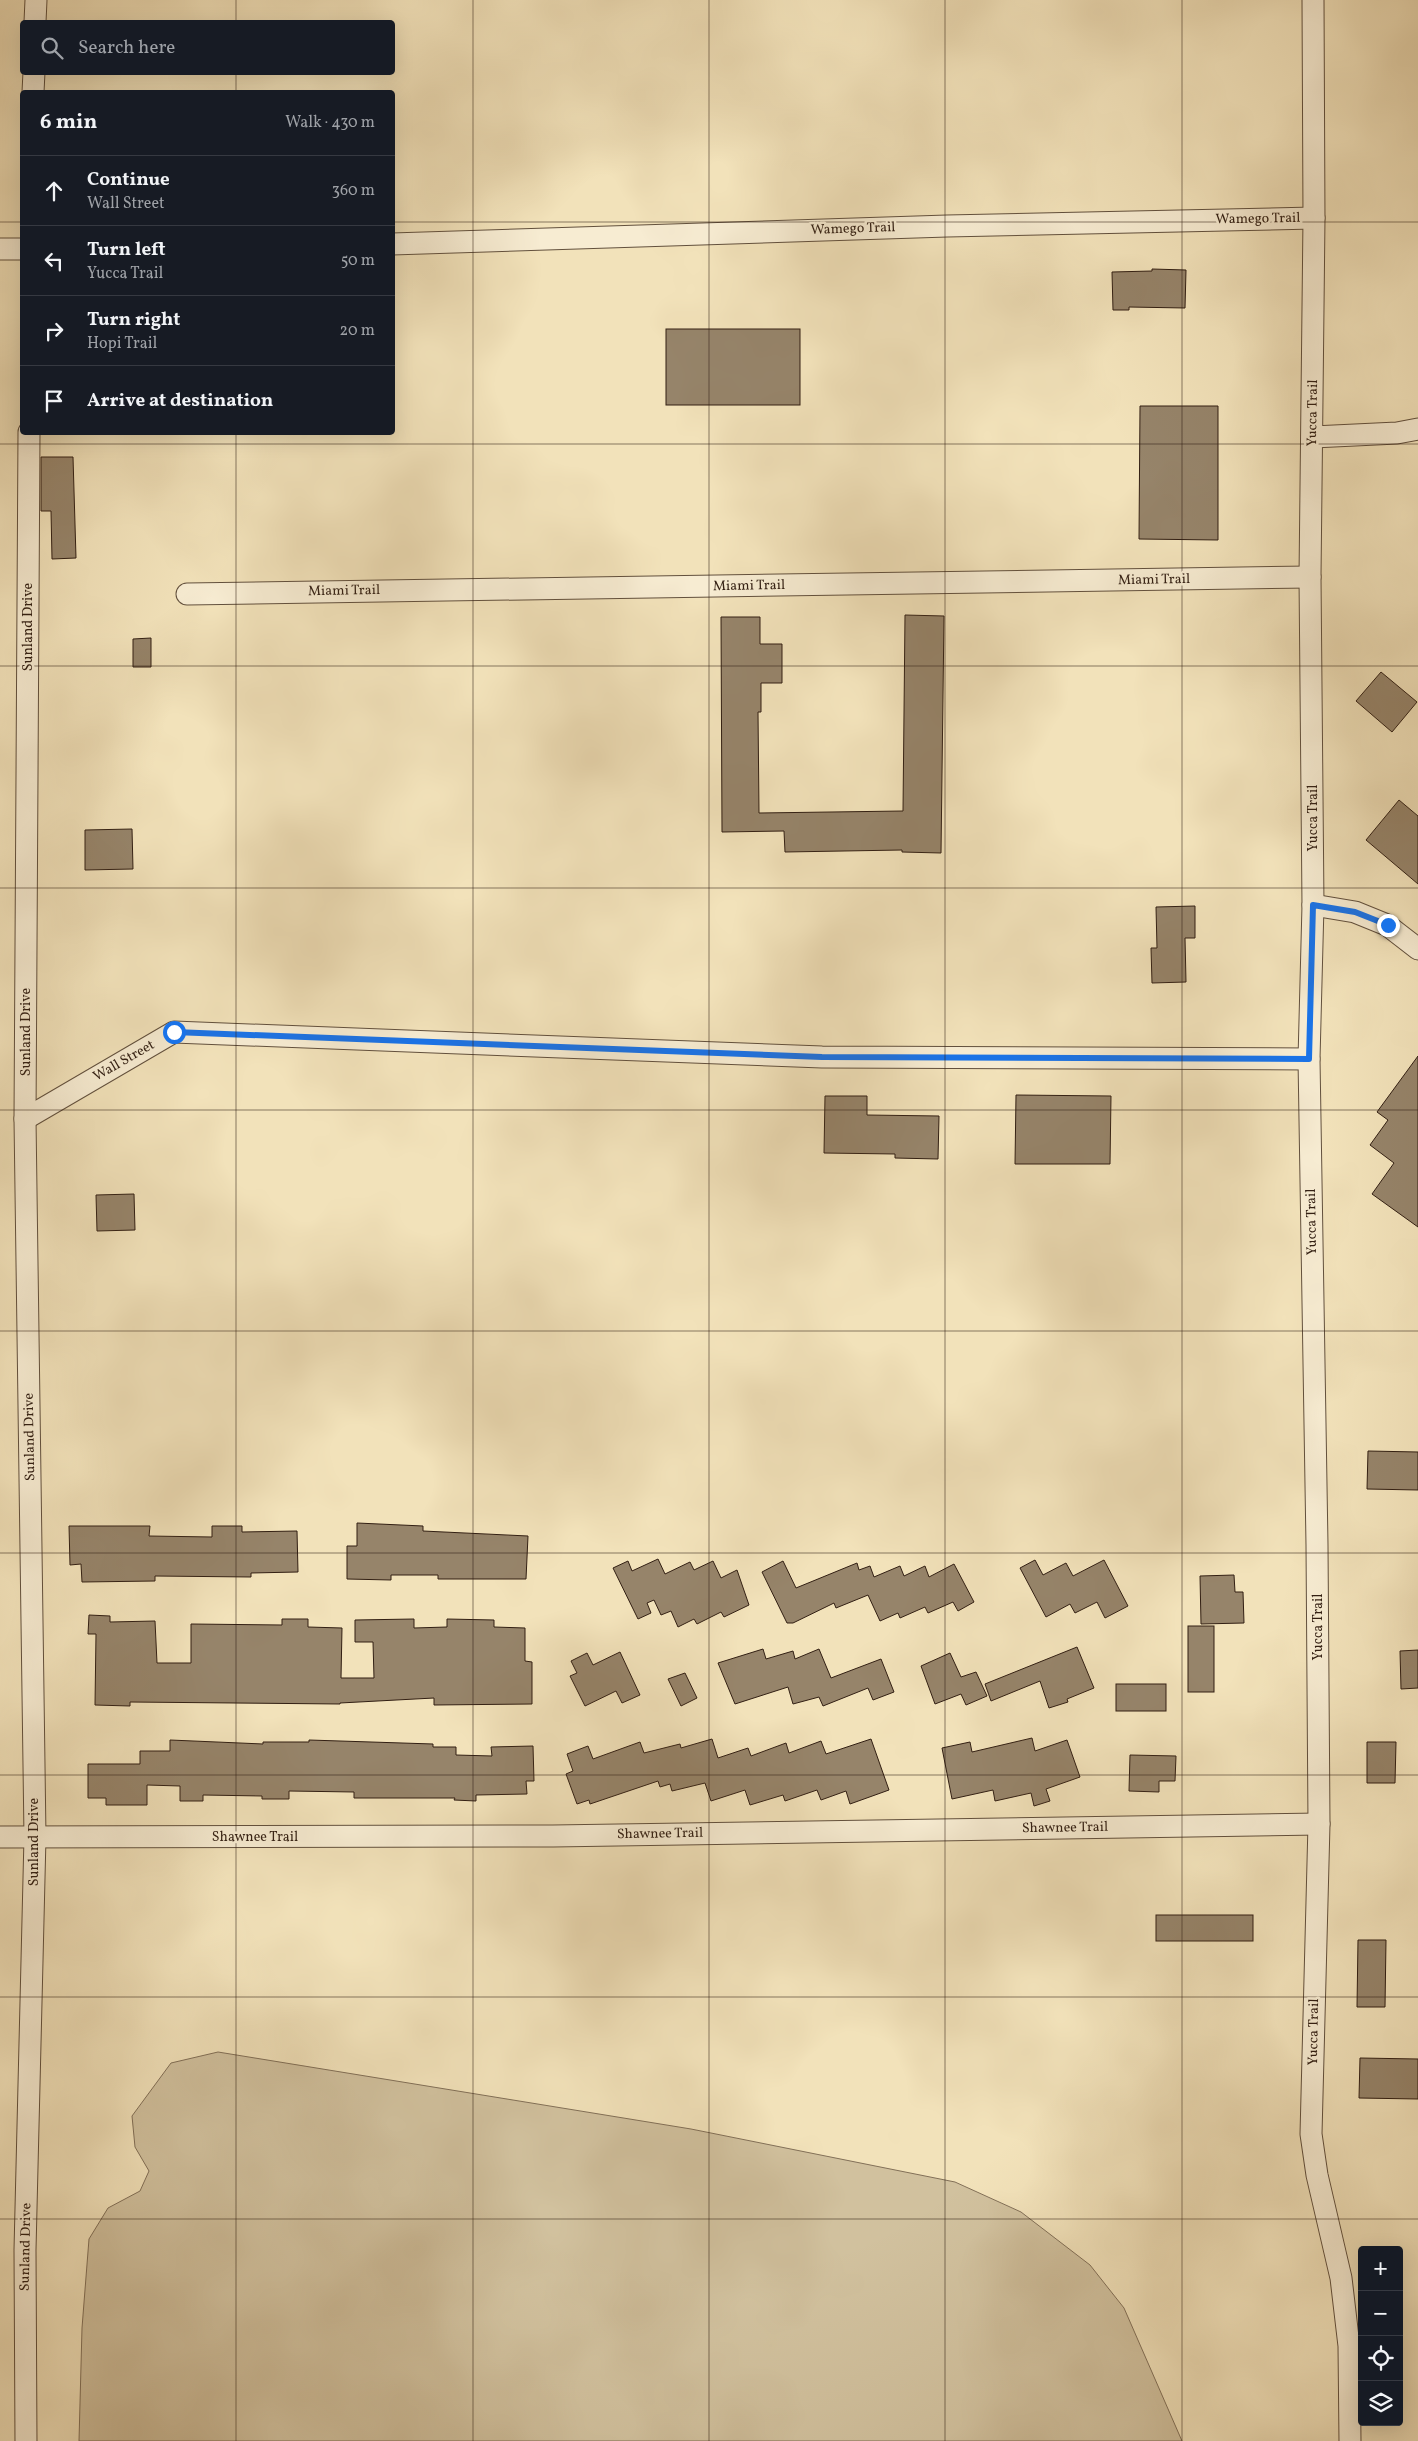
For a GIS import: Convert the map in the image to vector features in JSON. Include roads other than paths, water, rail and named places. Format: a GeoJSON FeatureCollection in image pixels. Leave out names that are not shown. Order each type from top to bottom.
{"type":"FeatureCollection","features":[{"type":"Feature","properties":{"kind":"street"},"geometry":{"type":"LineString","coordinates":[[35,20],[36,0]]}},
{"type":"Feature","properties":{"kind":"street","name":"Yucca Trail"},"geometry":{"type":"LineString","coordinates":[[1313,0],[1314,218],[1310,577],[1313,905],[1309,1059],[1317,1525],[1319,1824],[1312,2134],[1317,2175],[1342,2278],[1349,2346],[1350,2441]]}},
{"type":"Feature","properties":{"kind":"street"},"geometry":{"type":"LineString","coordinates":[[33,90],[34,75]]}},
{"type":"Feature","properties":{"kind":"street","name":"Wamego Trail"},"geometry":{"type":"LineString","coordinates":[[395,244],[947,226],[1314,218]]}},
{"type":"Feature","properties":{"kind":"street"},"geometry":{"type":"LineString","coordinates":[[0,249],[20,249]]}},
{"type":"Feature","properties":{"kind":"street"},"geometry":{"type":"LineString","coordinates":[[1312,437],[1397,433],[1418,429]]}},
{"type":"Feature","properties":{"kind":"street","name":"Sunland Drive"},"geometry":{"type":"LineString","coordinates":[[26,2441],[25,2250],[35,1837],[25,1118],[29,435]]}},
{"type":"Feature","properties":{"kind":"street","name":"Miami Trail"},"geometry":{"type":"LineString","coordinates":[[187,594],[1310,577]]}},
{"type":"Feature","properties":{"kind":"street"},"geometry":{"type":"LineString","coordinates":[[1313,905],[1355,912],[1388,925],[1418,950]]}},
{"type":"Feature","properties":{"kind":"street","name":"Wall Street"},"geometry":{"type":"LineString","coordinates":[[25,1118],[174,1032],[822,1057],[1309,1059]]}},
{"type":"Feature","properties":{"kind":"street","name":"Shawnee Trail"},"geometry":{"type":"LineString","coordinates":[[0,1837],[553,1836],[1319,1824]]}}]}
